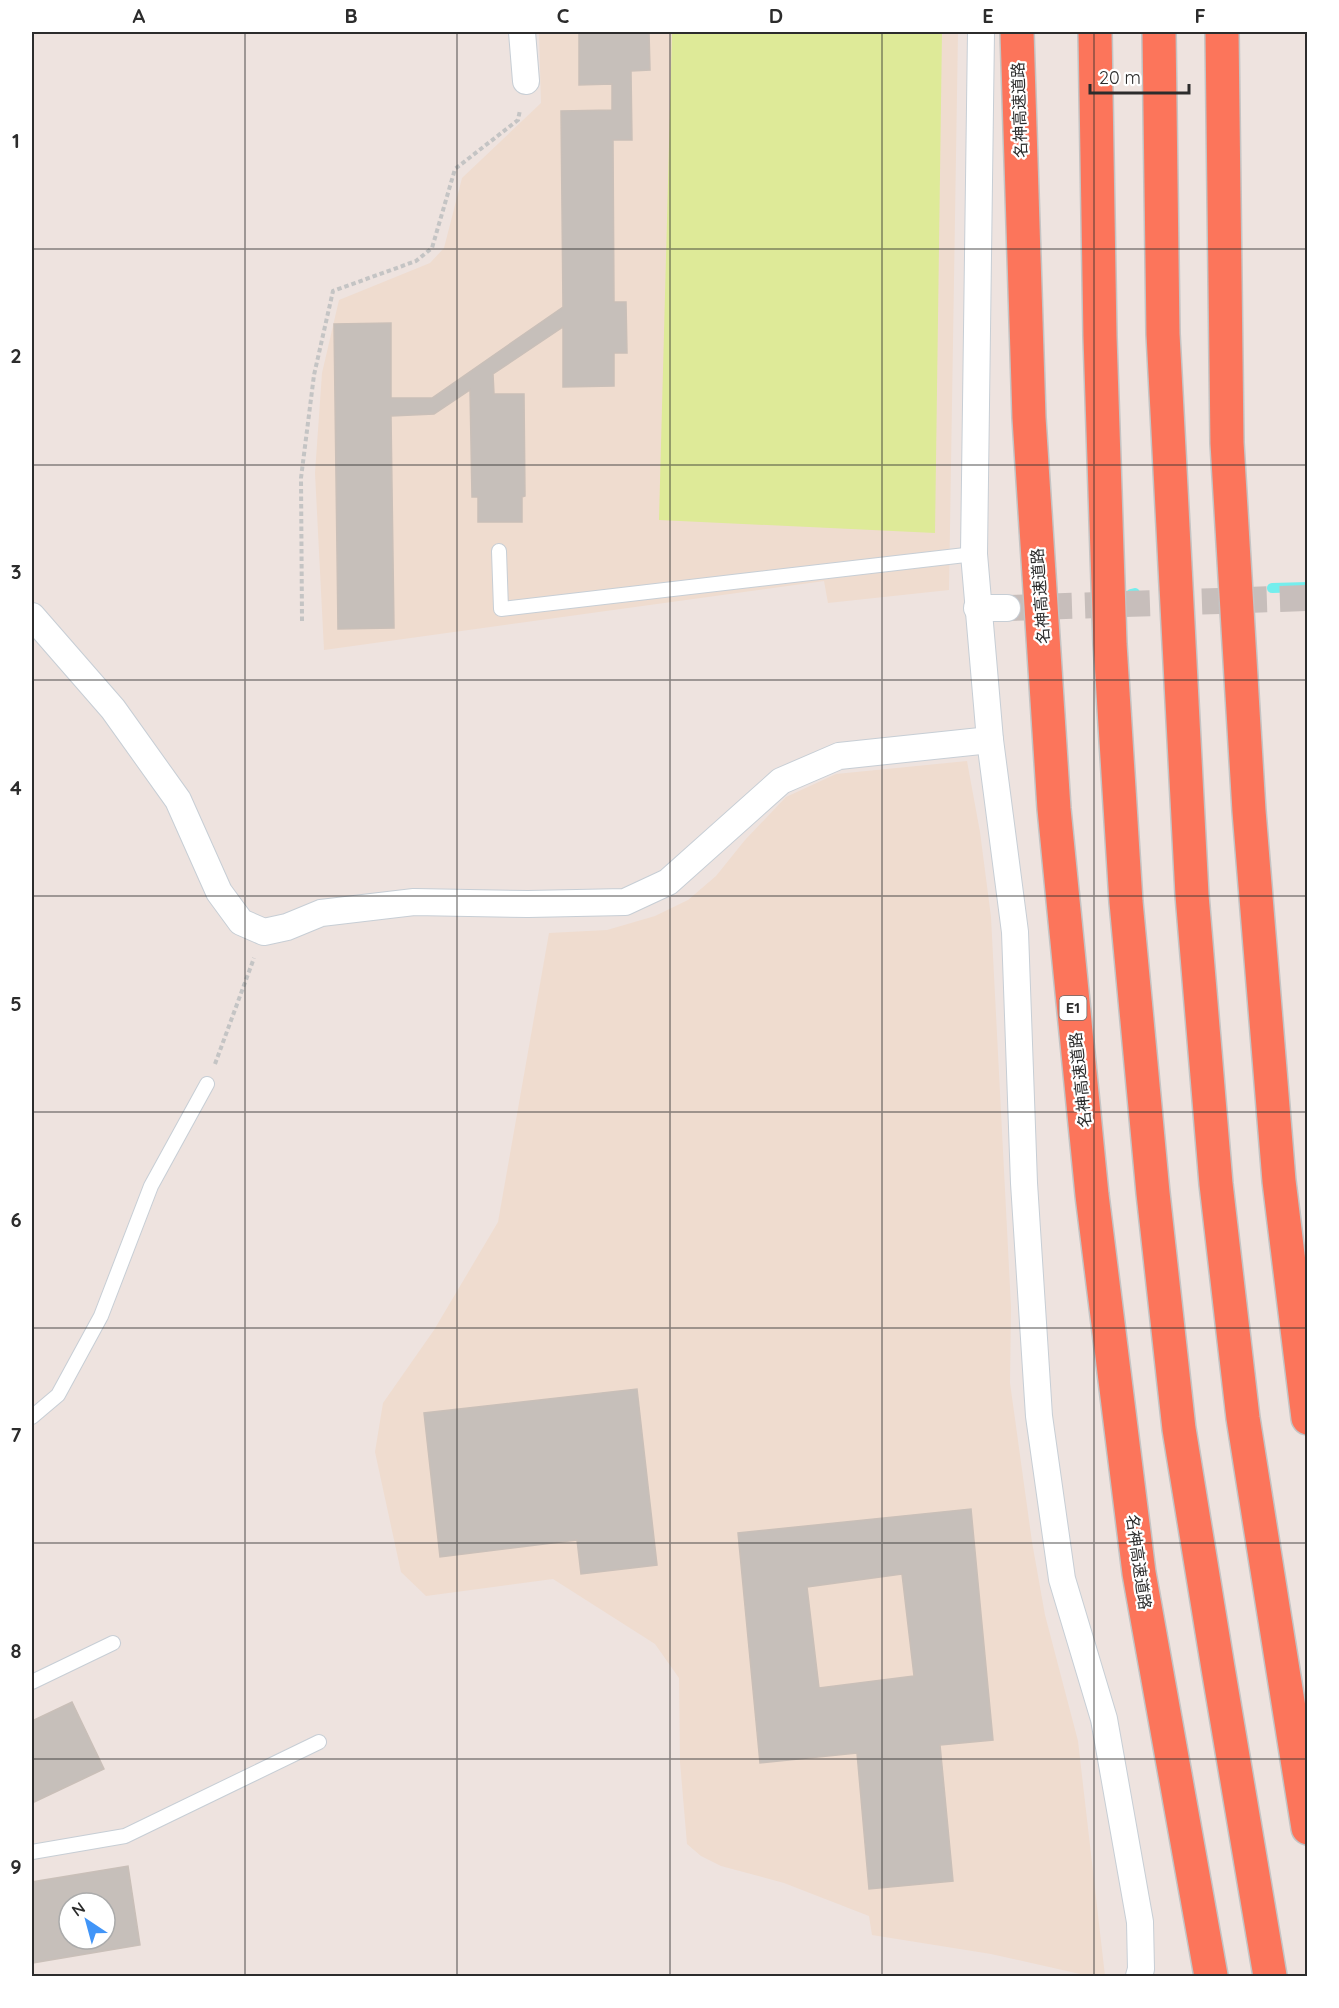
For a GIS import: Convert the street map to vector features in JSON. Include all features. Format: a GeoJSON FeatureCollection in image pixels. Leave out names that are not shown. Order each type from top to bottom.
{"type":"FeatureCollection","features":[{"type":"Feature","properties":{"kind":"highway","name":"名神高速道路"},"geometry":{"type":"LineString","coordinates":[[1017,32],[1029,418],[1054,810],[1092,1195],[1139,1573],[1211,1977]]}},
{"type":"Feature","properties":{"kind":"highway"},"geometry":{"type":"LineString","coordinates":[[1095,32],[1100,337],[1110,644],[1130,937],[1153,1193],[1179,1429],[1270,1977]]}},
{"type":"Feature","properties":{"kind":"highway"},"geometry":{"type":"LineString","coordinates":[[1159,32],[1164,346],[1193,906],[1216,1184],[1243,1418],[1308,1828]]}},
{"type":"Feature","properties":{"kind":"highway"},"geometry":{"type":"LineString","coordinates":[[1222,32],[1227,443],[1248,811],[1279,1181],[1308,1418]]}},
{"type":"Feature","properties":{"kind":"street"},"geometry":{"type":"LineString","coordinates":[[522,32],[526,81]]}},
{"type":"Feature","properties":{"kind":"street"},"geometry":{"type":"LineString","coordinates":[[981,32],[974,554],[990,740],[1014,932],[1024,1183],[1039,1416],[1062,1579],[1104,1719],[1140,1922],[1141,1969],[1139,1977]]}},
{"type":"Feature","properties":{"kind":"street"},"geometry":{"type":"LineString","coordinates":[[977,608],[1007,608]]}},
{"type":"Feature","properties":{"kind":"street"},"geometry":{"type":"LineString","coordinates":[[32,616],[113,709],[178,800],[219,892],[241,922],[264,932],[286,927],[321,913],[414,902],[625,902],[668,882],[781,781],[839,756],[990,740]]}},
{"type":"Feature","properties":{"kind":"lane"},"geometry":{"type":"LineString","coordinates":[[499,551],[501,609],[974,554]]}},
{"type":"Feature","properties":{"kind":"lane"},"geometry":{"type":"LineString","coordinates":[[32,1417],[58,1395],[101,1316],[151,1186],[207,1084]]}},
{"type":"Feature","properties":{"kind":"lane"},"geometry":{"type":"LineString","coordinates":[[32,1682],[113,1643]]}},
{"type":"Feature","properties":{"kind":"lane"},"geometry":{"type":"LineString","coordinates":[[32,1852],[125,1836],[319,1742]]}},
{"type":"Feature","properties":{"kind":"path"},"geometry":{"type":"LineString","coordinates":[[302,621],[301,478],[314,375],[333,291],[416,261],[432,248],[455,169],[518,120],[526,81]]}},
{"type":"Feature","properties":{"kind":"path"},"geometry":{"type":"LineString","coordinates":[[207,1084],[264,932]]}},
{"type":"Feature","properties":{"kind":"shaded area"},"geometry":{"type":"Polygon","coordinates":[[[539,32],[958,32],[949,590],[828,603],[824,581],[324,650],[315,473],[322,373],[339,300],[430,263],[444,248],[462,178],[541,103],[539,32]]]}},
{"type":"Feature","properties":{"kind":"shaded area"},"geometry":{"type":"Polygon","coordinates":[[[967,761],[980,832],[991,917],[1011,1307],[1010,1383],[1032,1542],[1045,1615],[1078,1741],[1105,1976],[1089,1976],[991,1954],[872,1935],[869,1916],[784,1883],[721,1866],[701,1856],[687,1844],[680,1762],[679,1678],[655,1644],[553,1579],[426,1596],[401,1572],[375,1452],[383,1403],[434,1330],[498,1222],[549,933],[607,930],[655,916],[688,900],[716,876],[745,840],[786,797],[836,774],[967,761]]]}},
{"type":"Feature","properties":{"kind":"green space"},"geometry":{"type":"Polygon","coordinates":[[[672,32],[942,32],[935,533],[659,520],[672,32]]]}},
{"type":"Feature","properties":{"kind":"building"},"geometry":{"type":"Polygon","coordinates":[[[579,32],[649,32],[650,70],[631,71],[632,140],[613,140],[614,302],[626,302],[627,353],[614,353],[614,386],[563,387],[563,327],[493,374],[494,394],[524,394],[525,496],[522,497],[522,522],[478,522],[478,497],[472,497],[470,390],[434,414],[391,416],[394,628],[338,629],[334,324],[391,323],[391,398],[432,398],[563,307],[561,111],[612,110],[612,84],[579,85],[579,32]]]}},
{"type":"Feature","properties":{"kind":"building"},"geometry":{"type":"Polygon","coordinates":[[[637,1389],[657,1565],[581,1574],[577,1540],[440,1557],[424,1413],[637,1389]]]}},
{"type":"Feature","properties":{"kind":"building"},"geometry":{"type":"Polygon","coordinates":[[[971,1509],[993,1740],[940,1745],[953,1881],[869,1889],[857,1753],[760,1763],[738,1533],[971,1509]],[[902,1574],[807,1587],[819,1688],[914,1676],[902,1574]]]}},
{"type":"Feature","properties":{"kind":"building"},"geometry":{"type":"Polygon","coordinates":[[[72,1702],[104,1769],[32,1803],[32,1721],[72,1702]]]}},
{"type":"Feature","properties":{"kind":"building"},"geometry":{"type":"Polygon","coordinates":[[[128,1866],[140,1945],[117,1949],[117,1891],[57,1891],[57,1951],[104,1951],[32,1963],[32,1882],[128,1866]]]}},
{"type":"Feature","properties":{"kind":"waterway"},"geometry":{"type":"LineString","coordinates":[[1272,588],[1308,587]]}},
{"type":"Feature","properties":{"kind":"waterway"},"geometry":{"type":"LineString","coordinates":[[1131,594],[1135,593]]}},
{"type":"Feature","properties":{"kind":"tunnel"},"geometry":{"type":"LineString","coordinates":[[1007,608],[1308,598]]}}]}
